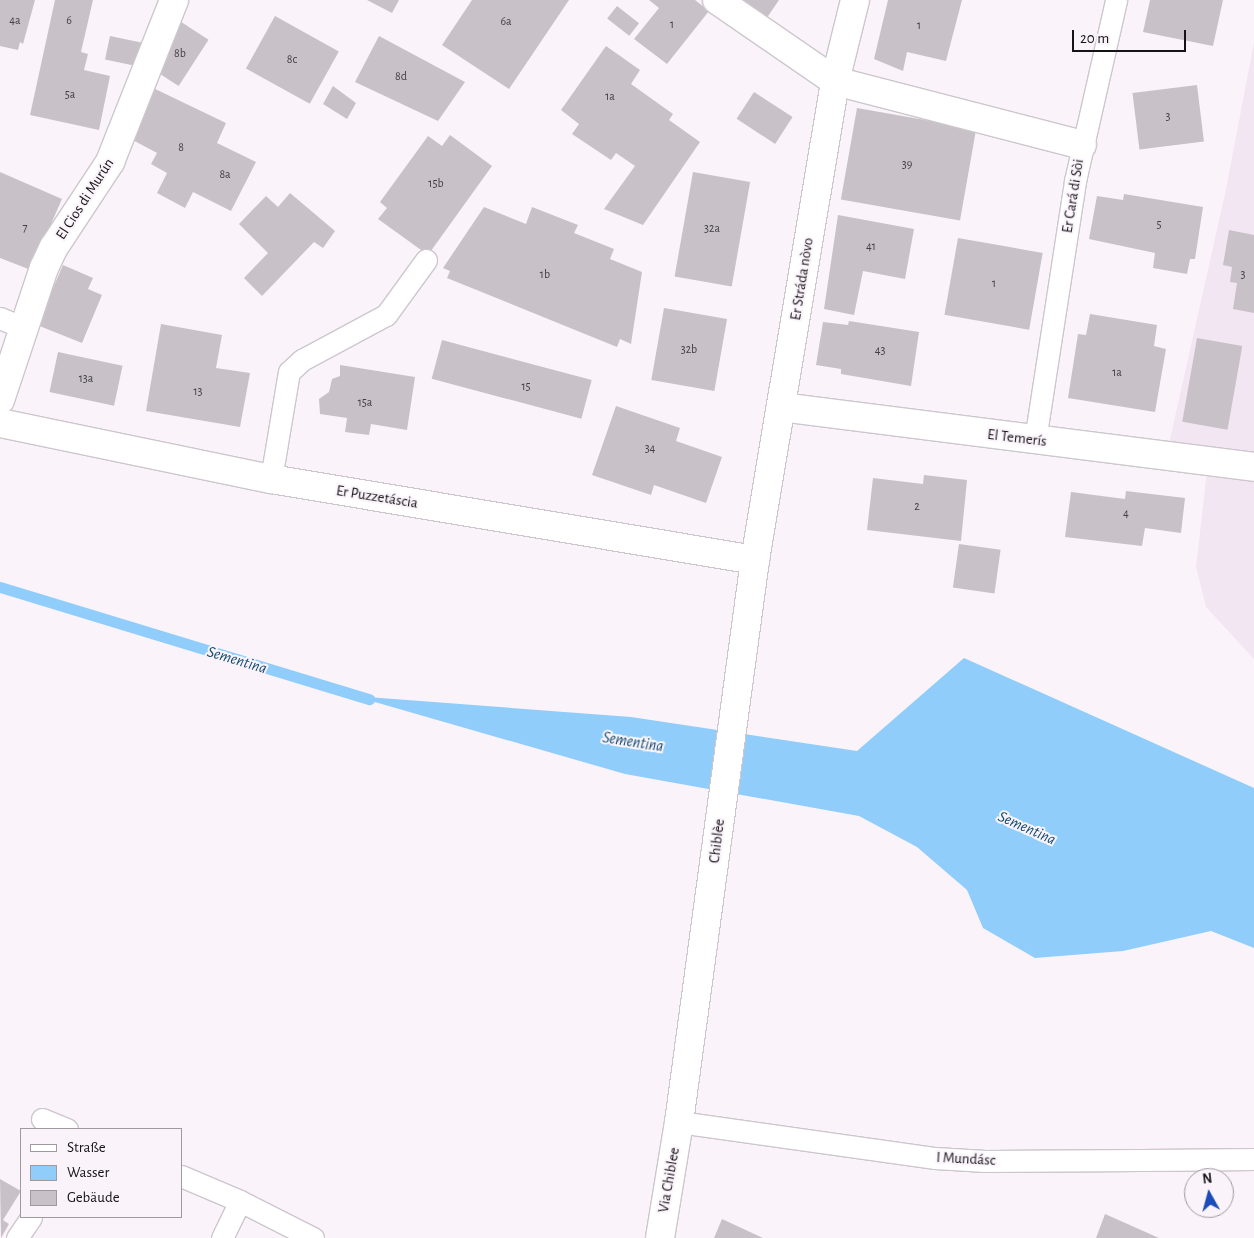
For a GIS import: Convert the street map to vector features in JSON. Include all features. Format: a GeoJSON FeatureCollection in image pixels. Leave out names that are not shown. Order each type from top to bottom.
{"type":"FeatureCollection","features":[{"type":"Feature","properties":{"kind":"street","name":"Er Cará di Sòi"},"geometry":{"type":"LineString","coordinates":[[717,0],[835,81],[1082,145]]}},
{"type":"Feature","properties":{"kind":"street","name":"Er Stráda nòvo"},"geometry":{"type":"LineString","coordinates":[[755,560],[835,81],[854,0]]}},
{"type":"Feature","properties":{"kind":"street","name":"El Cios di Murún"},"geometry":{"type":"LineString","coordinates":[[0,400],[26,329],[44,268],[54,247],[110,162],[172,1]]}},
{"type":"Feature","properties":{"kind":"street","name":"El Temerís"},"geometry":{"type":"LineString","coordinates":[[781,407],[1254,467]]}},
{"type":"Feature","properties":{"kind":"street","name":"Er Puzzetáscia"},"geometry":{"type":"LineString","coordinates":[[0,423],[271,479],[755,560]]}},
{"type":"Feature","properties":{"kind":"street","name":"Chiblèe"},"geometry":{"type":"LineString","coordinates":[[679,1122],[755,560]]}},
{"type":"Feature","properties":{"kind":"street","name":"Via Chiblee"},"geometry":{"type":"LineString","coordinates":[[660,1238],[679,1122]]}},
{"type":"Feature","properties":{"kind":"lane"},"geometry":{"type":"LineString","coordinates":[[1082,145],[1116,0]]}},
{"type":"Feature","properties":{"kind":"lane","name":"Er Cará di Sòi"},"geometry":{"type":"LineString","coordinates":[[1035,440],[1082,145]]}},
{"type":"Feature","properties":{"kind":"lane"},"geometry":{"type":"LineString","coordinates":[[271,479],[289,372],[302,360],[386,315],[426,260]]}},
{"type":"Feature","properties":{"kind":"lane"},"geometry":{"type":"LineString","coordinates":[[0,318],[26,329]]}},
{"type":"Feature","properties":{"kind":"lane"},"geometry":{"type":"LineString","coordinates":[[42,1119],[64,1128]]}},
{"type":"Feature","properties":{"kind":"lane","name":"I Mundásc"},"geometry":{"type":"LineString","coordinates":[[679,1122],[935,1158],[1014,1161],[1254,1159]]}},
{"type":"Feature","properties":{"kind":"lane"},"geometry":{"type":"LineString","coordinates":[[182,1176],[240,1201],[313,1238]]}},
{"type":"Feature","properties":{"kind":"lane"},"geometry":{"type":"LineString","coordinates":[[222,1238],[240,1201]]}},
{"type":"Feature","properties":{"kind":"lane"},"geometry":{"type":"LineString","coordinates":[[17,1238],[29,1218]]}},
{"type":"Feature","properties":{"kind":"shaded area"},"geometry":{"type":"Polygon","coordinates":[[[1254,42],[1254,659],[1206,607],[1196,567],[1208,462],[1166,457],[1226,189],[1254,42]]]}},
{"type":"Feature","properties":{"kind":"water"},"geometry":{"type":"Polygon","coordinates":[[[964,658],[1254,788],[1254,948],[1211,931],[1123,951],[1035,958],[983,928],[967,890],[917,847],[859,816],[625,774],[354,696],[631,717],[857,751],[964,658]]]}},
{"type":"Feature","properties":{"kind":"building"},"geometry":{"type":"Polygon","coordinates":[[[0,0],[35,0],[23,44],[20,42],[18,50],[0,46],[0,0]]]}},
{"type":"Feature","properties":{"kind":"building"},"geometry":{"type":"Polygon","coordinates":[[[55,0],[93,0],[81,52],[88,54],[84,70],[110,76],[99,130],[30,115],[55,0]]]}},
{"type":"Feature","properties":{"kind":"building"},"geometry":{"type":"Polygon","coordinates":[[[367,0],[399,0],[392,13],[367,0]]]}},
{"type":"Feature","properties":{"kind":"building"},"geometry":{"type":"Polygon","coordinates":[[[472,0],[569,0],[509,89],[442,45],[472,0]]]}},
{"type":"Feature","properties":{"kind":"building"},"geometry":{"type":"Polygon","coordinates":[[[649,0],[695,0],[709,11],[667,64],[634,39],[659,8],[649,0]]]}},
{"type":"Feature","properties":{"kind":"building"},"geometry":{"type":"Polygon","coordinates":[[[737,0],[779,0],[766,19],[737,0]]]}},
{"type":"Feature","properties":{"kind":"building"},"geometry":{"type":"Polygon","coordinates":[[[888,0],[962,0],[946,61],[907,52],[903,71],[874,59],[888,0]]]}},
{"type":"Feature","properties":{"kind":"building"},"geometry":{"type":"Polygon","coordinates":[[[1150,0],[1223,0],[1213,46],[1143,32],[1150,0]]]}},
{"type":"Feature","properties":{"kind":"building"},"geometry":{"type":"Polygon","coordinates":[[[617,6],[639,23],[629,36],[607,19],[617,6]]]}},
{"type":"Feature","properties":{"kind":"building"},"geometry":{"type":"Polygon","coordinates":[[[275,16],[339,51],[310,104],[246,68],[275,16]]]}},
{"type":"Feature","properties":{"kind":"building"},"geometry":{"type":"Polygon","coordinates":[[[175,18],[209,40],[179,86],[145,64],[175,18]]]}},
{"type":"Feature","properties":{"kind":"building"},"geometry":{"type":"Polygon","coordinates":[[[110,36],[142,43],[137,66],[105,59],[110,36]]]}},
{"type":"Feature","properties":{"kind":"building"},"geometry":{"type":"Polygon","coordinates":[[[379,36],[465,82],[438,121],[355,82],[379,36]]]}},
{"type":"Feature","properties":{"kind":"building"},"geometry":{"type":"Polygon","coordinates":[[[606,46],[640,70],[631,84],[673,114],[669,120],[700,142],[643,225],[604,209],[635,166],[616,153],[611,160],[572,134],[579,124],[561,110],[606,46]]]}},
{"type":"Feature","properties":{"kind":"building"},"geometry":{"type":"Polygon","coordinates":[[[1197,85],[1204,142],[1139,149],[1132,93],[1197,85]]]}},
{"type":"Feature","properties":{"kind":"building"},"geometry":{"type":"Polygon","coordinates":[[[149,86],[226,123],[217,143],[256,162],[231,211],[193,192],[185,208],[157,193],[167,173],[151,164],[157,153],[129,138],[149,86]]]}},
{"type":"Feature","properties":{"kind":"building"},"geometry":{"type":"Polygon","coordinates":[[[333,86],[356,103],[347,119],[323,104],[333,86]]]}},
{"type":"Feature","properties":{"kind":"building"},"geometry":{"type":"Polygon","coordinates":[[[754,92],[793,117],[775,144],[737,119],[754,92]]]}},
{"type":"Feature","properties":{"kind":"building"},"geometry":{"type":"Polygon","coordinates":[[[857,108],[976,129],[960,221],[841,200],[857,108]]]}},
{"type":"Feature","properties":{"kind":"building"},"geometry":{"type":"Polygon","coordinates":[[[450,135],[492,166],[428,255],[378,219],[387,208],[380,202],[428,136],[442,146],[450,135]]]}},
{"type":"Feature","properties":{"kind":"building"},"geometry":{"type":"Polygon","coordinates":[[[0,172],[62,199],[31,270],[0,258],[0,172]]]}},
{"type":"Feature","properties":{"kind":"building"},"geometry":{"type":"Polygon","coordinates":[[[693,172],[750,182],[732,286],[675,276],[693,172]]]}},
{"type":"Feature","properties":{"kind":"building"},"geometry":{"type":"Polygon","coordinates":[[[290,193],[335,231],[323,248],[314,242],[262,296],[244,278],[268,253],[239,224],[266,196],[278,207],[290,193]]]}},
{"type":"Feature","properties":{"kind":"building"},"geometry":{"type":"Polygon","coordinates":[[[1124,194],[1203,207],[1195,259],[1190,259],[1187,274],[1153,268],[1155,253],[1089,239],[1097,196],[1123,200],[1124,194]]]}},
{"type":"Feature","properties":{"kind":"building"},"geometry":{"type":"Polygon","coordinates":[[[484,207],[526,224],[532,207],[578,225],[574,233],[614,249],[610,259],[642,272],[631,344],[620,339],[617,347],[447,278],[450,271],[443,268],[484,207]]]}},
{"type":"Feature","properties":{"kind":"building"},"geometry":{"type":"Polygon","coordinates":[[[838,215],[914,229],[905,279],[863,271],[854,315],[824,309],[838,215]]]}},
{"type":"Feature","properties":{"kind":"building"},"geometry":{"type":"Polygon","coordinates":[[[1229,230],[1254,235],[1254,313],[1233,309],[1237,283],[1230,282],[1232,267],[1223,265],[1229,230]]]}},
{"type":"Feature","properties":{"kind":"building"},"geometry":{"type":"Polygon","coordinates":[[[958,238],[1043,253],[1029,330],[944,315],[958,238]]]}},
{"type":"Feature","properties":{"kind":"building"},"geometry":{"type":"Polygon","coordinates":[[[63,265],[93,278],[88,289],[102,295],[82,343],[37,325],[63,265]]]}},
{"type":"Feature","properties":{"kind":"building"},"geometry":{"type":"Polygon","coordinates":[[[664,308],[727,319],[714,391],[651,380],[664,308]]]}},
{"type":"Feature","properties":{"kind":"building"},"geometry":{"type":"Polygon","coordinates":[[[1090,314],[1157,325],[1154,346],[1166,349],[1155,412],[1068,398],[1078,334],[1086,335],[1090,314]]]}},
{"type":"Feature","properties":{"kind":"building"},"geometry":{"type":"Polygon","coordinates":[[[849,321],[919,332],[911,386],[841,374],[841,369],[816,365],[823,322],[848,325],[849,321]]]}},
{"type":"Feature","properties":{"kind":"building"},"geometry":{"type":"Polygon","coordinates":[[[161,324],[222,335],[216,368],[250,373],[240,427],[146,411],[161,324]]]}},
{"type":"Feature","properties":{"kind":"building"},"geometry":{"type":"Polygon","coordinates":[[[1197,338],[1242,346],[1228,430],[1182,422],[1197,338]]]}},
{"type":"Feature","properties":{"kind":"building"},"geometry":{"type":"Polygon","coordinates":[[[442,340],[592,380],[581,419],[432,379],[442,340]]]}},
{"type":"Feature","properties":{"kind":"building"},"geometry":{"type":"Polygon","coordinates":[[[58,352],[123,366],[114,406],[49,392],[58,352]]]}},
{"type":"Feature","properties":{"kind":"building"},"geometry":{"type":"Polygon","coordinates":[[[340,365],[415,377],[407,430],[371,424],[369,435],[345,432],[347,418],[320,414],[319,399],[329,392],[332,379],[340,376],[340,365]]]}},
{"type":"Feature","properties":{"kind":"building"},"geometry":{"type":"Polygon","coordinates":[[[616,406],[680,428],[676,441],[722,457],[706,503],[654,485],[651,495],[592,475],[616,406]]]}},
{"type":"Feature","properties":{"kind":"building"},"geometry":{"type":"Polygon","coordinates":[[[924,475],[967,480],[961,541],[867,530],[873,478],[923,484],[924,475]]]}},
{"type":"Feature","properties":{"kind":"building"},"geometry":{"type":"Polygon","coordinates":[[[1126,491],[1185,498],[1181,533],[1145,528],[1142,546],[1065,537],[1071,492],[1125,499],[1126,491]]]}},
{"type":"Feature","properties":{"kind":"building"},"geometry":{"type":"Polygon","coordinates":[[[959,544],[1001,550],[994,593],[953,588],[959,544]]]}},
{"type":"Feature","properties":{"kind":"building"},"geometry":{"type":"Polygon","coordinates":[[[0,1179],[20,1190],[3,1220],[9,1224],[1,1238],[0,1179]]]}},
{"type":"Feature","properties":{"kind":"building"},"geometry":{"type":"Polygon","coordinates":[[[1105,1214],[1159,1238],[1096,1238],[1105,1214]]]}},
{"type":"Feature","properties":{"kind":"building"},"geometry":{"type":"Polygon","coordinates":[[[722,1219],[763,1238],[714,1238],[722,1219]]]}},
{"type":"Feature","properties":{"kind":"waterway","name":"Sementina"},"geometry":{"type":"LineString","coordinates":[[0,587],[369,699]]}}]}
